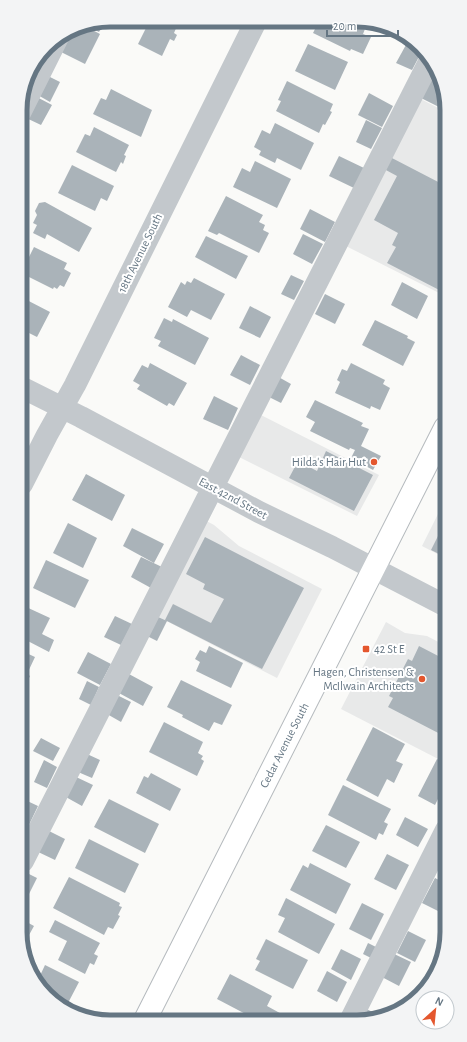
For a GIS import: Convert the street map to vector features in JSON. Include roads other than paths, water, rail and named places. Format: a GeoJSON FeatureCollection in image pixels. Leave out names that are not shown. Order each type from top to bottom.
{"type":"FeatureCollection","features":[{"type":"Feature","properties":{"kind":"main road","name":"Cedar Avenue South"},"geometry":{"type":"LineString","coordinates":[[148,1015],[440,442]]}},
{"type":"Feature","properties":{"kind":"street","name":"18th Avenue South"},"geometry":{"type":"LineString","coordinates":[[27,474],[63,408],[253,27]]}},
{"type":"Feature","properties":{"kind":"street"},"geometry":{"type":"LineString","coordinates":[[29,96],[51,51]]}},
{"type":"Feature","properties":{"kind":"street"},"geometry":{"type":"LineString","coordinates":[[27,854],[427,66]]}},
{"type":"Feature","properties":{"kind":"street","name":"East 42nd Street"},"geometry":{"type":"LineString","coordinates":[[27,390],[259,512],[440,603]]}},
{"type":"Feature","properties":{"kind":"street"},"geometry":{"type":"LineString","coordinates":[[353,1015],[440,842]]}},
{"type":"Feature","properties":{"kind":"place","name":"Hilda's Hair Hut"},"geometry":{"type":"Point","coordinates":[374,462]}},
{"type":"Feature","properties":{"kind":"place","name":"42 St E"},"geometry":{"type":"Point","coordinates":[366,649]}},
{"type":"Feature","properties":{"kind":"place","name":"Hagen, Christensen & McIlwain Architects"},"geometry":{"type":"Point","coordinates":[422,679]}}]}
